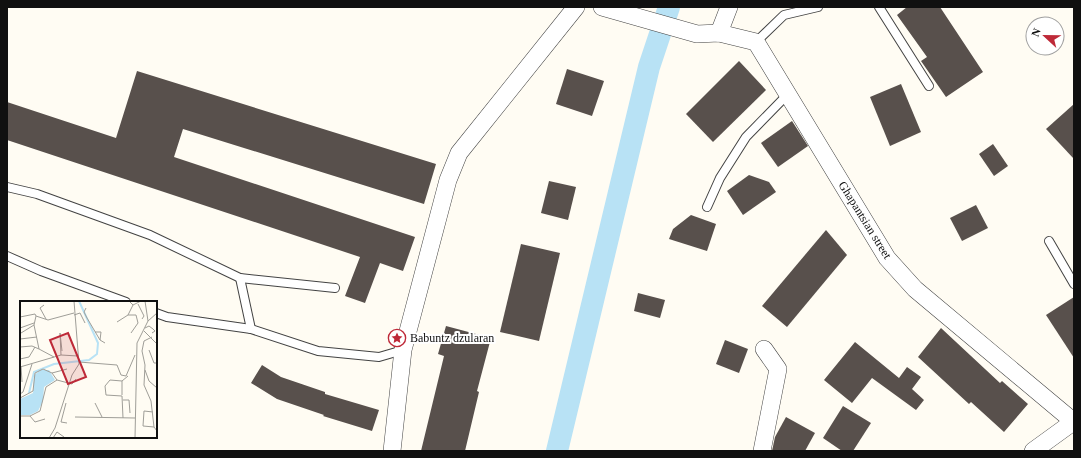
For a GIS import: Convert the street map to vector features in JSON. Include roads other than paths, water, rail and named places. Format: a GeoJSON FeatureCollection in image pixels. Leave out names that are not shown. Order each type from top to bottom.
{"type":"FeatureCollection","features":[{"type":"Feature","properties":{"kind":"street"},"geometry":{"type":"LineString","coordinates":[[392,451],[403,350],[448,180],[459,153],[576,7]]}},
{"type":"Feature","properties":{"kind":"street"},"geometry":{"type":"LineString","coordinates":[[719,33],[729,7]]}},
{"type":"Feature","properties":{"kind":"street"},"geometry":{"type":"LineString","coordinates":[[608,9],[697,34],[719,33],[756,42]]}},
{"type":"Feature","properties":{"kind":"street","name":"Ghapantsian street"},"geometry":{"type":"LineString","coordinates":[[756,42],[887,258],[915,289],[1074,421]]}},
{"type":"Feature","properties":{"kind":"street"},"geometry":{"type":"LineString","coordinates":[[762,451],[778,369],[764,348]]}},
{"type":"Feature","properties":{"kind":"street"},"geometry":{"type":"LineString","coordinates":[[1033,451],[1074,421]]}},
{"type":"Feature","properties":{"kind":"lane"},"geometry":{"type":"LineString","coordinates":[[756,42],[784,15],[818,7]]}},
{"type":"Feature","properties":{"kind":"lane"},"geometry":{"type":"LineString","coordinates":[[880,7],[929,86]]}},
{"type":"Feature","properties":{"kind":"lane"},"geometry":{"type":"LineString","coordinates":[[707,208],[720,178],[746,137],[788,94]]}},
{"type":"Feature","properties":{"kind":"lane"},"geometry":{"type":"LineString","coordinates":[[7,187],[37,194],[150,235],[240,278],[335,288]]}},
{"type":"Feature","properties":{"kind":"lane"},"geometry":{"type":"LineString","coordinates":[[1048,241],[1074,284]]}},
{"type":"Feature","properties":{"kind":"lane"},"geometry":{"type":"LineString","coordinates":[[7,256],[40,271],[123,301]]}},
{"type":"Feature","properties":{"kind":"lane"},"geometry":{"type":"LineString","coordinates":[[240,278],[251,328]]}},
{"type":"Feature","properties":{"kind":"lane"},"geometry":{"type":"LineString","coordinates":[[157,313],[167,317],[251,328],[318,351],[379,357],[403,350]]}},
{"type":"Feature","properties":{"kind":"waterway"},"geometry":{"type":"LineString","coordinates":[[557,451],[649,67],[669,7]]}},
{"type":"Feature","properties":{"kind":"place","name":"Babuntz dzularan"},"geometry":{"type":"Point","coordinates":[397,338]}}]}
